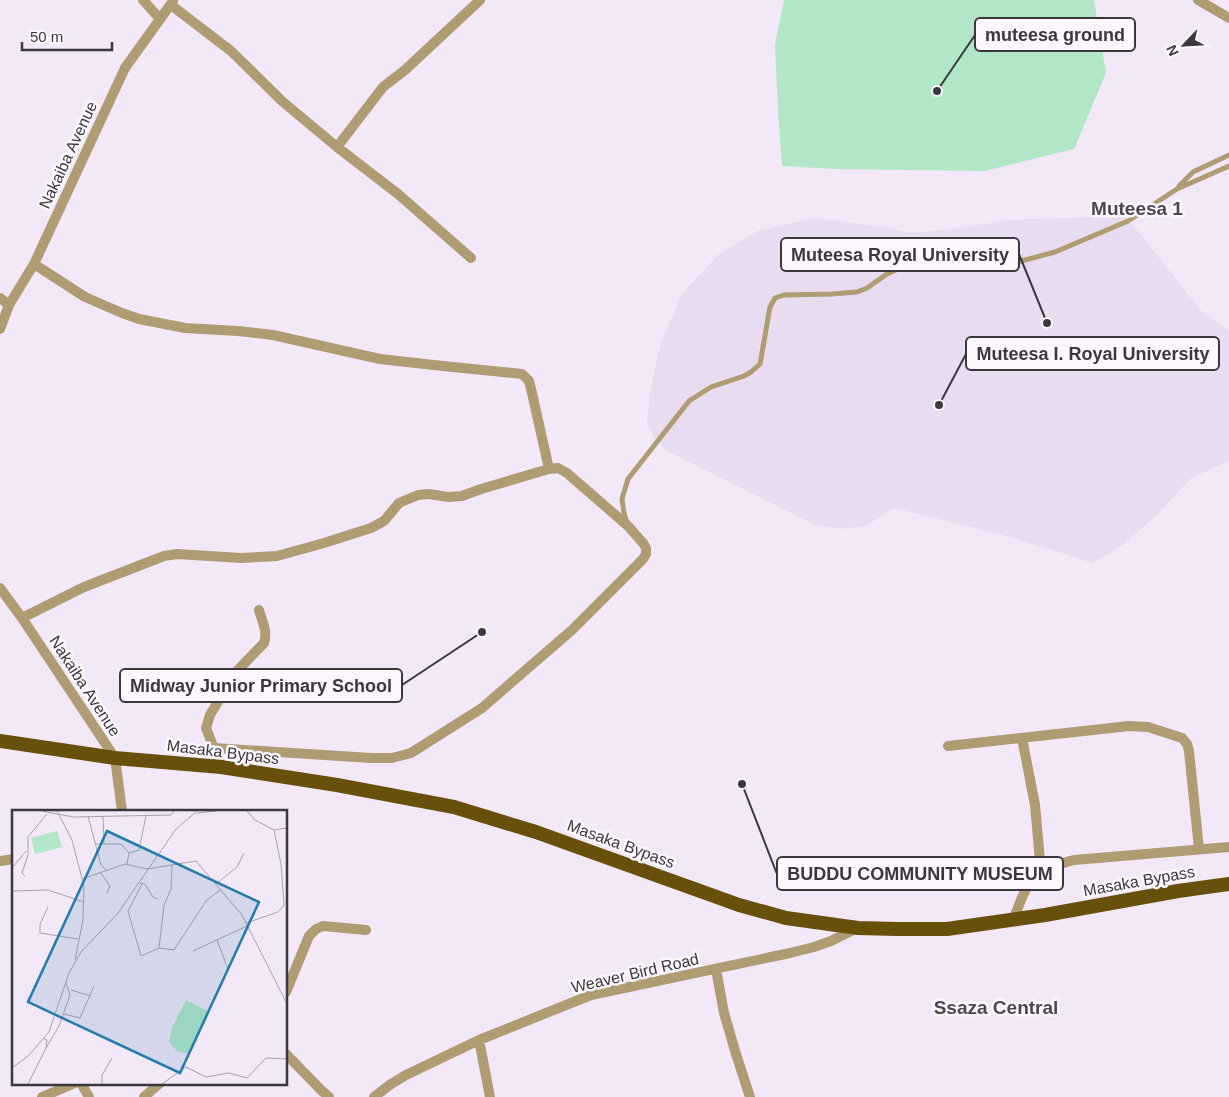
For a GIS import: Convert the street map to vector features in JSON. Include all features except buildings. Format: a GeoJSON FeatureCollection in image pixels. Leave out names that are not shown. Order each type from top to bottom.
{"type":"FeatureCollection","features":[{"type":"Feature","properties":{"kind":"highway","name":"Masaka Bypass"},"geometry":{"type":"LineString","coordinates":[[0,741],[115,758],[221,767],[337,785],[454,807],[536,832],[739,905],[786,918],[858,928],[946,928],[1013,920],[1229,884]]}},
{"type":"Feature","properties":{"kind":"street"},"geometry":{"type":"LineString","coordinates":[[143,0],[160,19]]}},
{"type":"Feature","properties":{"kind":"street"},"geometry":{"type":"LineString","coordinates":[[337,147],[383,87],[405,70],[480,0]]}},
{"type":"Feature","properties":{"kind":"street"},"geometry":{"type":"LineString","coordinates":[[1198,0],[1229,18]]}},
{"type":"Feature","properties":{"kind":"street"},"geometry":{"type":"LineString","coordinates":[[172,2],[231,51],[283,102],[398,194],[471,258]]}},
{"type":"Feature","properties":{"kind":"street","name":"Nakaiba Avenue"},"geometry":{"type":"LineString","coordinates":[[0,329],[9,305],[34,264],[125,68],[172,2]]}},
{"type":"Feature","properties":{"kind":"street"},"geometry":{"type":"LineString","coordinates":[[34,264],[84,297],[138,319],[185,328],[273,335],[380,358],[522,374],[529,381],[550,469]]}},
{"type":"Feature","properties":{"kind":"street"},"geometry":{"type":"LineString","coordinates":[[0,298],[9,305]]}},
{"type":"Feature","properties":{"kind":"street"},"geometry":{"type":"LineString","coordinates":[[22,618],[84,587],[164,556],[176,554],[234,558],[277,556],[371,528],[384,521],[399,503],[418,495],[462,496],[558,468],[567,473],[628,526],[646,548],[646,554],[643,559],[572,630],[482,708],[411,753],[392,758],[371,758],[214,748]]}},
{"type":"Feature","properties":{"kind":"street","name":"Nakaiba Avenue"},"geometry":{"type":"LineString","coordinates":[[0,588],[115,758],[122,810]]}},
{"type":"Feature","properties":{"kind":"street"},"geometry":{"type":"LineString","coordinates":[[221,767],[206,728],[210,715],[235,673],[264,643],[266,638],[265,630],[259,610]]}},
{"type":"Feature","properties":{"kind":"street"},"geometry":{"type":"LineString","coordinates":[[948,746],[1129,726],[1148,728],[1182,738],[1190,751],[1199,849]]}},
{"type":"Feature","properties":{"kind":"street"},"geometry":{"type":"LineString","coordinates":[[1022,738],[1035,805],[1041,872]]}},
{"type":"Feature","properties":{"kind":"street"},"geometry":{"type":"LineString","coordinates":[[1013,920],[1028,886],[1041,872],[1058,864],[1074,860],[1229,846]]}},
{"type":"Feature","properties":{"kind":"street"},"geometry":{"type":"LineString","coordinates":[[288,987],[309,936],[316,929],[324,926],[366,930]]}},
{"type":"Feature","properties":{"kind":"street","name":"Weaver Bird Road"},"geometry":{"type":"LineString","coordinates":[[374,1097],[406,1075],[479,1040],[591,995],[814,947],[858,928]]}},
{"type":"Feature","properties":{"kind":"street"},"geometry":{"type":"LineString","coordinates":[[716,969],[724,1013],[750,1097]]}},
{"type":"Feature","properties":{"kind":"street"},"geometry":{"type":"LineString","coordinates":[[479,1040],[490,1097]]}},
{"type":"Feature","properties":{"kind":"street"},"geometry":{"type":"LineString","coordinates":[[288,1056],[329,1097]]}},
{"type":"Feature","properties":{"kind":"street"},"geometry":{"type":"LineString","coordinates":[[42,1097],[73,1084]]}},
{"type":"Feature","properties":{"kind":"street"},"geometry":{"type":"LineString","coordinates":[[82,1084],[89,1097]]}},
{"type":"Feature","properties":{"kind":"street"},"geometry":{"type":"LineString","coordinates":[[144,1097],[159,1084]]}},
{"type":"Feature","properties":{"kind":"lane"},"geometry":{"type":"LineString","coordinates":[[1177,188],[1192,172],[1229,155]]}},
{"type":"Feature","properties":{"kind":"lane"},"geometry":{"type":"LineString","coordinates":[[628,526],[622,499],[628,480],[689,401],[711,387],[744,376],[760,364],[770,307],[775,298],[784,295],[857,292],[898,269],[1014,263],[1038,257],[1055,252],[1128,221],[1177,188],[1229,166]]}},
{"type":"Feature","properties":{"kind":"shaded area"},"geometry":{"type":"Polygon","coordinates":[[[1123,216],[1135,227],[1202,312],[1229,330],[1229,461],[1190,479],[1155,517],[1121,546],[1093,563],[1014,538],[895,508],[865,526],[841,529],[815,525],[667,451],[655,439],[647,422],[651,388],[660,346],[681,295],[719,254],[760,230],[817,218],[889,228],[910,233],[954,229],[1008,220],[1123,216]]]}},
{"type":"Feature","properties":{"kind":"green space"},"geometry":{"type":"Polygon","coordinates":[[[784,0],[1094,0],[1106,73],[1074,149],[985,171],[836,169],[782,166],[775,45],[784,0]]]}},
{"type":"Feature","properties":{"kind":"place","name":"muteesa ground"},"geometry":{"type":"Point","coordinates":[937,91]}},
{"type":"Feature","properties":{"kind":"place","name":"Muteesa Royal University"},"geometry":{"type":"Point","coordinates":[1047,323]}},
{"type":"Feature","properties":{"kind":"place","name":"Muteesa I. Royal University"},"geometry":{"type":"Point","coordinates":[939,405]}},
{"type":"Feature","properties":{"kind":"place","name":"Midway Junior Primary School"},"geometry":{"type":"Point","coordinates":[482,632]}},
{"type":"Feature","properties":{"kind":"place","name":"BUDDU COMMUNITY MUSEUM"},"geometry":{"type":"Point","coordinates":[742,784]}},
{"type":"Feature","properties":{"kind":"district","name":"Muteesa 1"},"geometry":{"type":"Point","coordinates":[1137,208]}},
{"type":"Feature","properties":{"kind":"district","name":"Ssaza Central"},"geometry":{"type":"Point","coordinates":[996,1007]}}]}
